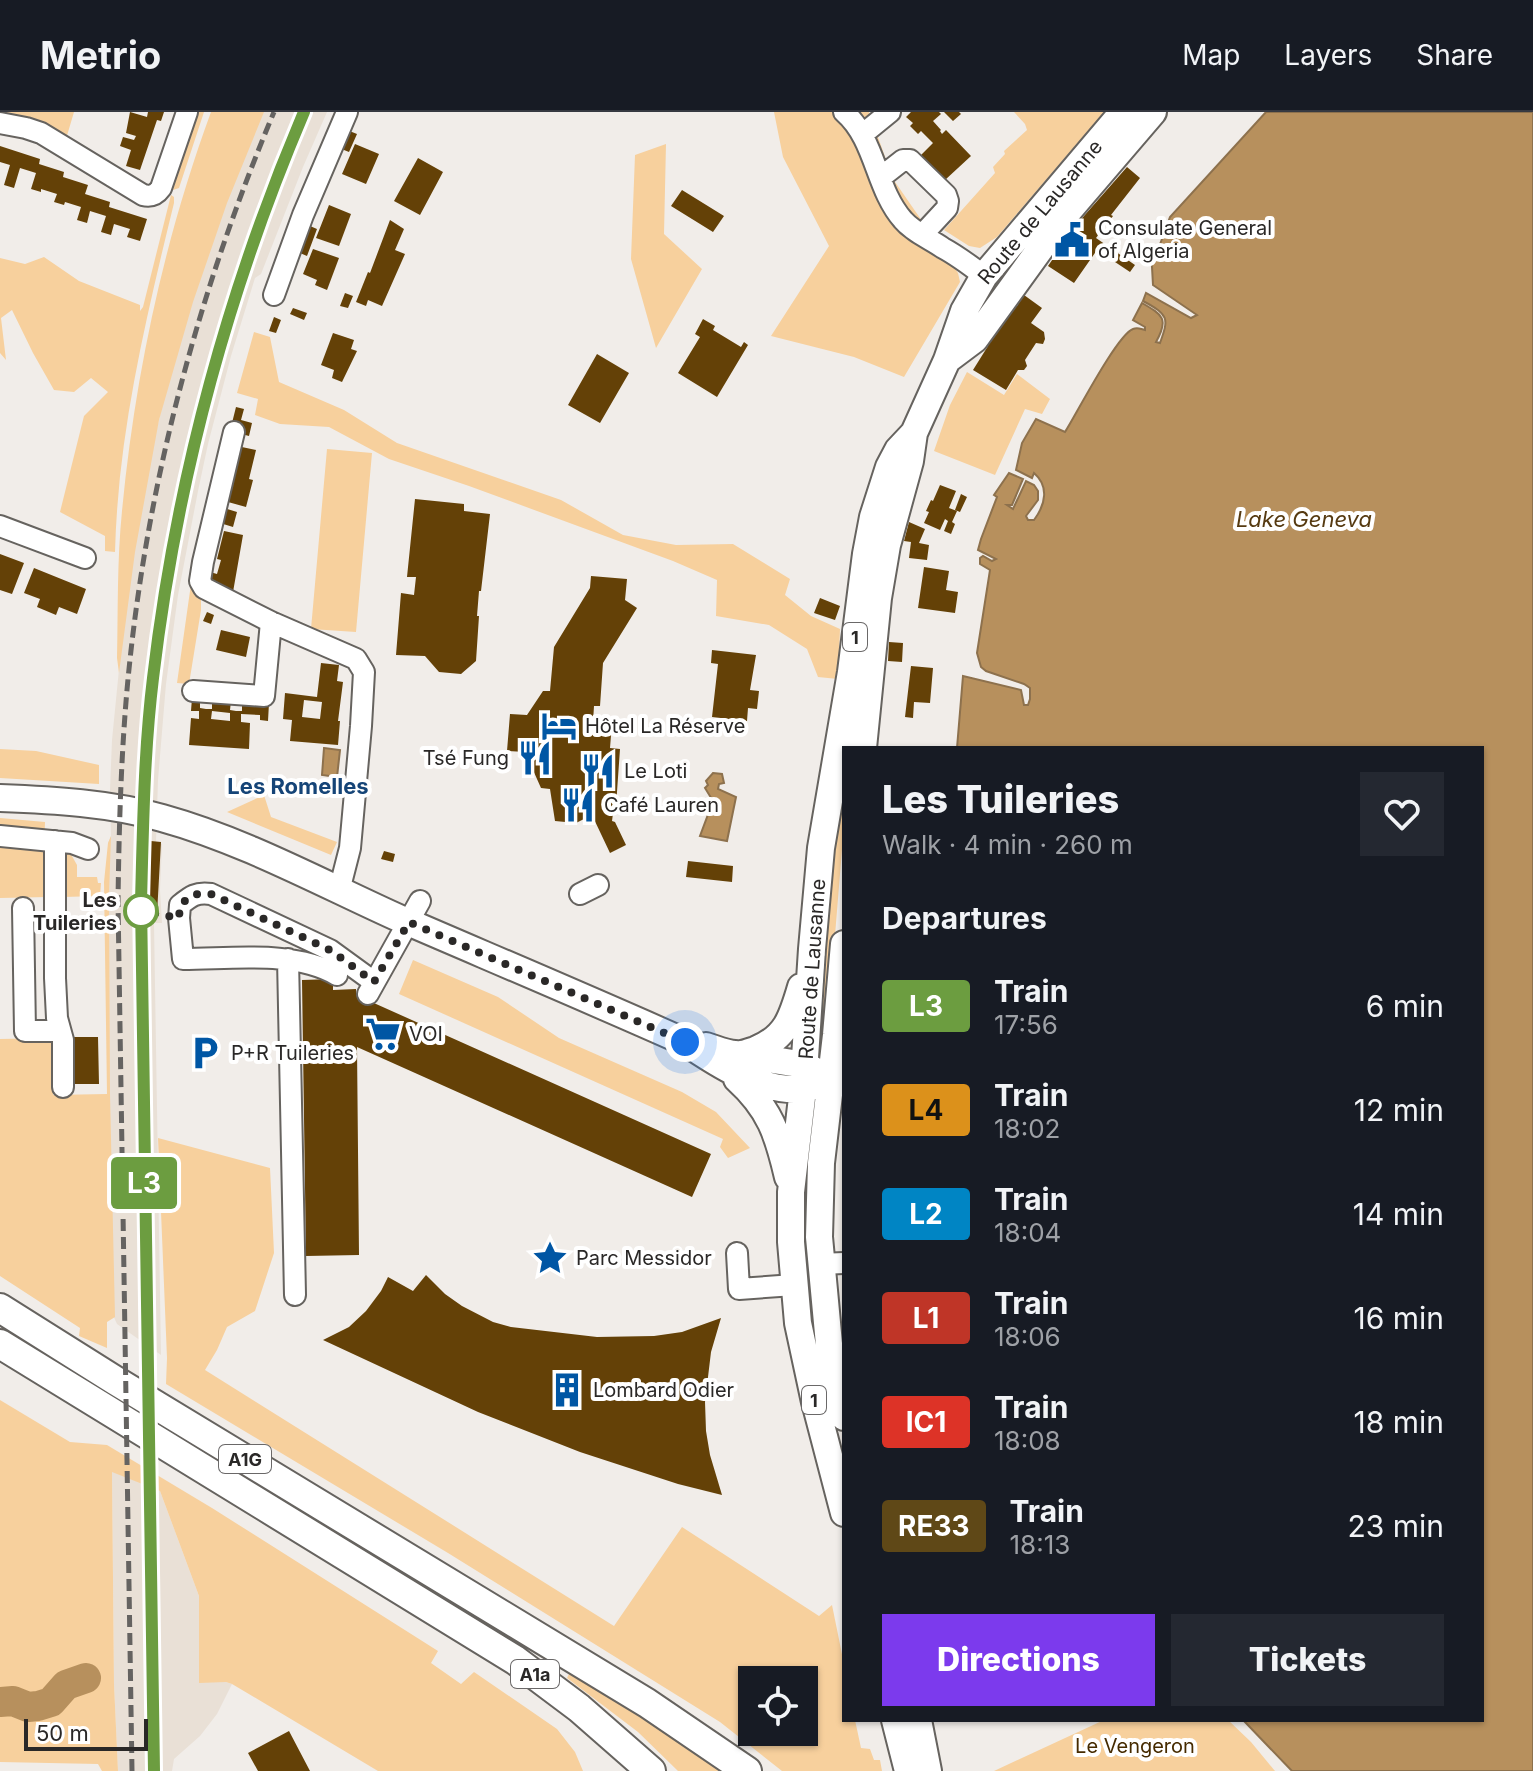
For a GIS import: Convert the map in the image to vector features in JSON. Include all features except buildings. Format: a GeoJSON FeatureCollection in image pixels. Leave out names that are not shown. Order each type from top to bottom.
{"type":"FeatureCollection","features":[{"type":"Feature","properties":{"kind":"highway","name":"A1G"},"geometry":{"type":"LineString","coordinates":[[0,1308],[647,1703],[747,1771]]}},
{"type":"Feature","properties":{"kind":"highway","name":"A1G"},"geometry":{"type":"LineString","coordinates":[[0,1344],[477,1636]]}},
{"type":"Feature","properties":{"kind":"highway","name":"A1a"},"geometry":{"type":"LineString","coordinates":[[477,1636],[552,1686],[651,1771]]}},
{"type":"Feature","properties":{"kind":"main road","name":"Route de Lausanne"},"geometry":{"type":"LineString","coordinates":[[863,746],[878,598],[887,545],[910,461],[914,433],[947,360],[964,311],[984,276],[1123,112]]}},
{"type":"Feature","properties":{"kind":"main road","name":"Route de Lausanne"},"geometry":{"type":"LineString","coordinates":[[947,360],[975,339],[1064,216],[1153,112]]}},
{"type":"Feature","properties":{"kind":"main road"},"geometry":{"type":"LineString","coordinates":[[984,276],[1000,275],[1005,279],[1008,294]]}},
{"type":"Feature","properties":{"kind":"main road","name":"Route de Lausanne"},"geometry":{"type":"LineString","coordinates":[[842,1505],[806,1364],[794,1285],[791,1192],[804,1077],[821,848],[851,672],[860,592],[873,517],[889,467],[898,450],[914,433]]}},
{"type":"Feature","properties":{"kind":"main road"},"geometry":{"type":"LineString","coordinates":[[0,798],[101,806],[160,817],[231,842],[339,891],[415,911],[685,1042],[729,1060],[830,1080]]}},
{"type":"Feature","properties":{"kind":"main road"},"geometry":{"type":"LineString","coordinates":[[729,1060],[771,1042],[788,1024],[812,949]]}},
{"type":"Feature","properties":{"kind":"main road","name":"Route de Lausanne"},"geometry":{"type":"LineString","coordinates":[[842,967],[830,1080],[834,1127],[820,1190],[829,1270],[829,1344],[842,1407]]}},
{"type":"Feature","properties":{"kind":"main road"},"geometry":{"type":"LineString","coordinates":[[729,1060],[769,1116],[779,1141],[791,1192]]}},
{"type":"Feature","properties":{"kind":"main road"},"geometry":{"type":"LineString","coordinates":[[794,1285],[829,1270]]}},
{"type":"Feature","properties":{"kind":"main road"},"geometry":{"type":"LineString","coordinates":[[894,1722],[895,1771]]}},
{"type":"Feature","properties":{"kind":"main road"},"geometry":{"type":"LineString","coordinates":[[895,1722],[908,1771]]}},
{"type":"Feature","properties":{"kind":"main road"},"geometry":{"type":"LineString","coordinates":[[918,1722],[928,1771]]}},
{"type":"Feature","properties":{"kind":"street"},"geometry":{"type":"LineString","coordinates":[[0,123],[26,128],[48,137],[147,197],[158,193],[161,188],[187,112]]}},
{"type":"Feature","properties":{"kind":"street"},"geometry":{"type":"LineString","coordinates":[[274,295],[303,215],[347,112]]}},
{"type":"Feature","properties":{"kind":"street"},"geometry":{"type":"LineString","coordinates":[[844,112],[863,134],[880,178],[902,219],[984,276]]}},
{"type":"Feature","properties":{"kind":"street"},"geometry":{"type":"LineString","coordinates":[[863,134],[890,112]]}},
{"type":"Feature","properties":{"kind":"street"},"geometry":{"type":"LineString","coordinates":[[880,178],[908,159],[946,195],[947,208],[922,235]]}},
{"type":"Feature","properties":{"kind":"street"},"geometry":{"type":"LineString","coordinates":[[234,432],[200,581],[204,588],[271,622],[356,659],[364,672],[350,848],[339,891]]}},
{"type":"Feature","properties":{"kind":"street"},"geometry":{"type":"LineString","coordinates":[[0,526],[85,558]]}},
{"type":"Feature","properties":{"kind":"street"},"geometry":{"type":"LineString","coordinates":[[193,691],[264,696],[271,622]]}},
{"type":"Feature","properties":{"kind":"street"},"geometry":{"type":"LineString","coordinates":[[0,836],[76,843],[88,849]]}},
{"type":"Feature","properties":{"kind":"street"},"geometry":{"type":"LineString","coordinates":[[55,841],[55,978],[57,1018],[63,1040],[63,1087]]}},
{"type":"Feature","properties":{"kind":"street"},"geometry":{"type":"LineString","coordinates":[[337,975],[322,967],[288,959],[183,959],[180,905],[199,892],[211,894],[330,950],[371,988],[415,911]]}},
{"type":"Feature","properties":{"kind":"street"},"geometry":{"type":"LineString","coordinates":[[23,908],[25,1031],[60,1031]]}},
{"type":"Feature","properties":{"kind":"street"},"geometry":{"type":"LineString","coordinates":[[288,959],[295,1295]]}},
{"type":"Feature","properties":{"kind":"street"},"geometry":{"type":"LineString","coordinates":[[737,1253],[739,1289],[794,1285]]}},
{"type":"Feature","properties":{"kind":"shaded area"},"geometry":{"type":"Polygon","coordinates":[[[233,112],[327,112],[261,274],[255,278],[231,356],[198,491],[178,595],[166,684],[156,842],[162,844],[162,923],[154,923],[161,1355],[117,1324],[103,1293],[112,740],[133,528],[233,112]]]}},
{"type":"Feature","properties":{"kind":"shaded area"},"geometry":{"type":"Polygon","coordinates":[[[112,1471],[160,1491],[199,1596],[199,1682],[232,1684],[217,1714],[200,1736],[174,1759],[172,1771],[118,1771],[112,1471]]]}},
{"type":"Feature","properties":{"kind":"green space"},"geometry":{"type":"Polygon","coordinates":[[[0,112],[74,112],[66,139],[0,115],[0,112]]]}},
{"type":"Feature","properties":{"kind":"green space"},"geometry":{"type":"Polygon","coordinates":[[[197,112],[204,112],[179,188],[173,190],[187,141],[197,112]]]}},
{"type":"Feature","properties":{"kind":"green space"},"geometry":{"type":"Polygon","coordinates":[[[211,112],[264,112],[227,203],[193,302],[159,420],[135,552],[119,673],[119,548],[143,359],[179,209],[211,112]]]}},
{"type":"Feature","properties":{"kind":"green space"},"geometry":{"type":"Polygon","coordinates":[[[774,112],[869,112],[893,179],[958,273],[960,282],[904,377],[854,357],[771,336],[829,246],[783,157],[774,112]]]}},
{"type":"Feature","properties":{"kind":"green space"},"geometry":{"type":"Polygon","coordinates":[[[1014,112],[1104,112],[997,237],[980,248],[969,246],[944,230],[995,173],[993,167],[1005,154],[1004,151],[1027,130],[1014,112]]]}},
{"type":"Feature","properties":{"kind":"green space"},"geometry":{"type":"Polygon","coordinates":[[[666,144],[664,234],[702,269],[656,348],[631,259],[635,155],[666,144]]]}},
{"type":"Feature","properties":{"kind":"green space"},"geometry":{"type":"Polygon","coordinates":[[[171,195],[174,203],[128,420],[115,552],[105,551],[105,536],[60,512],[84,416],[108,392],[91,378],[74,392],[54,390],[12,310],[1,318],[6,360],[0,353],[0,258],[25,264],[44,257],[79,281],[140,305],[140,311],[171,195]]]}},
{"type":"Feature","properties":{"kind":"green space"},"geometry":{"type":"Polygon","coordinates":[[[254,332],[270,337],[279,382],[344,410],[397,443],[561,500],[623,535],[676,545],[733,544],[790,579],[785,595],[811,616],[840,629],[838,679],[818,677],[807,649],[769,625],[716,616],[717,580],[673,561],[389,459],[329,427],[280,424],[255,415],[258,399],[237,393],[254,332]]]}},
{"type":"Feature","properties":{"kind":"green space"},"geometry":{"type":"Polygon","coordinates":[[[967,372],[1004,395],[1017,374],[1050,399],[1042,414],[1025,409],[995,475],[934,451],[950,405],[967,372]]]}},
{"type":"Feature","properties":{"kind":"green space"},"geometry":{"type":"Polygon","coordinates":[[[327,449],[372,453],[356,632],[311,629],[327,449]]]}},
{"type":"Feature","properties":{"kind":"green space"},"geometry":{"type":"Polygon","coordinates":[[[191,584],[201,589],[201,610],[189,684],[177,683],[191,584]]]}},
{"type":"Feature","properties":{"kind":"green space"},"geometry":{"type":"Polygon","coordinates":[[[0,749],[36,751],[99,765],[99,784],[0,778],[0,749]]]}},
{"type":"Feature","properties":{"kind":"green space"},"geometry":{"type":"Polygon","coordinates":[[[842,788],[842,850],[828,1021],[822,1048],[815,1047],[833,843],[842,788]]]}},
{"type":"Feature","properties":{"kind":"green space"},"geometry":{"type":"Polygon","coordinates":[[[264,795],[271,817],[337,842],[331,855],[227,812],[264,795]]]}},
{"type":"Feature","properties":{"kind":"green space"},"geometry":{"type":"Polygon","coordinates":[[[0,818],[45,822],[48,897],[0,898],[0,818]]]}},
{"type":"Feature","properties":{"kind":"green space"},"geometry":{"type":"Polygon","coordinates":[[[111,836],[110,1094],[115,1317],[107,1322],[107,1348],[79,1336],[80,1328],[0,1276],[0,1039],[52,1038],[53,1095],[107,1094],[104,882],[111,836]]]}},
{"type":"Feature","properties":{"kind":"green space"},"geometry":{"type":"Polygon","coordinates":[[[68,849],[77,865],[77,877],[97,877],[98,883],[101,883],[100,896],[63,897],[63,852],[68,849]]]}},
{"type":"Feature","properties":{"kind":"green space"},"geometry":{"type":"Polygon","coordinates":[[[413,960],[498,997],[559,1038],[682,1092],[716,1112],[750,1148],[728,1158],[720,1147],[723,1139],[399,994],[413,960]]]}},
{"type":"Feature","properties":{"kind":"green space"},"geometry":{"type":"Polygon","coordinates":[[[158,1138],[270,1168],[274,1253],[255,1311],[227,1327],[205,1370],[614,1626],[682,1527],[819,1616],[832,1605],[842,1654],[842,1722],[855,1722],[861,1748],[870,1749],[874,1760],[880,1760],[882,1771],[782,1771],[750,1746],[818,1746],[818,1666],[738,1666],[738,1736],[720,1722],[448,1553],[166,1384],[158,1138]]]}},
{"type":"Feature","properties":{"kind":"green space"},"geometry":{"type":"Polygon","coordinates":[[[0,1400],[70,1442],[107,1445],[212,1508],[438,1651],[431,1663],[461,1684],[474,1672],[557,1729],[575,1752],[583,1771],[378,1771],[232,1684],[199,1683],[199,1596],[160,1491],[112,1472],[118,1771],[102,1771],[98,1764],[0,1762],[0,1400]]]}},
{"type":"Feature","properties":{"kind":"green space"},"geometry":{"type":"Polygon","coordinates":[[[571,1670],[728,1771],[678,1771],[638,1732],[567,1678],[571,1670]]]}},
{"type":"Feature","properties":{"kind":"green space","name":"Le Vengeron"},"geometry":{"type":"Polygon","coordinates":[[[1100,1722],[1230,1722],[1275,1771],[994,1771],[1100,1722]]]}},
{"type":"Feature","properties":{"kind":"water","name":"Lake Geneva"},"geometry":{"type":"Polygon","coordinates":[[[1266,112],[1533,112],[1533,1771],[1292,1771],[1245,1722],[1484,1722],[1484,746],[957,746],[963,676],[1021,690],[1024,705],[1028,705],[1030,699],[1030,688],[986,671],[981,667],[977,653],[990,570],[980,564],[980,558],[996,559],[978,550],[997,497],[994,495],[1009,473],[1023,479],[1012,505],[1007,505],[1013,509],[1026,481],[1038,491],[1038,500],[1026,516],[1028,520],[1034,520],[1043,502],[1044,489],[1039,478],[1034,473],[1032,478],[1016,470],[1022,443],[1036,419],[1065,432],[1117,345],[1133,329],[1145,330],[1133,320],[1142,303],[1162,318],[1162,328],[1156,342],[1160,343],[1165,318],[1143,301],[1146,293],[1191,318],[1197,315],[1153,285],[1151,249],[1159,247],[1170,217],[1266,112]]]}},
{"type":"Feature","properties":{"kind":"water"},"geometry":{"type":"Polygon","coordinates":[[[324,748],[340,750],[337,777],[322,775],[324,748]]]}},
{"type":"Feature","properties":{"kind":"water"},"geometry":{"type":"Polygon","coordinates":[[[713,773],[722,774],[724,783],[719,784],[718,789],[736,797],[727,841],[700,836],[713,801],[705,788],[708,785],[706,781],[713,773]]]}},
{"type":"Feature","properties":{"kind":"waterway","name":"Le Vengeron"},"geometry":{"type":"LineString","coordinates":[[0,1702],[38,1706],[51,1702],[66,1685],[86,1678]]}},
{"type":"Feature","properties":{"kind":"railway"},"geometry":{"type":"LineString","coordinates":[[132,1771],[118,902],[128,679],[148,533],[180,390],[222,249],[274,112]]}},
{"type":"Feature","properties":{"kind":"railway"},"geometry":{"type":"LineString","coordinates":[[154,1771],[141,902],[147,738],[161,610],[173,537],[206,392],[250,250],[304,112]]}},
{"type":"Feature","properties":{"kind":"train","name":"L3"},"geometry":{"type":"LineString","coordinates":[[154,1771],[141,902],[148,731],[168,573],[200,418],[243,271],[304,112]]}},
{"type":"Feature","properties":{"kind":"place","name":"Consulate General of Algeria"},"geometry":{"type":"Point","coordinates":[1072,240]}},
{"type":"Feature","properties":{"kind":"place","name":"Hôtel La Réserve"},"geometry":{"type":"Point","coordinates":[559,726]}},
{"type":"Feature","properties":{"kind":"place","name":"Tsé Fung"},"geometry":{"type":"Point","coordinates":[535,758]}},
{"type":"Feature","properties":{"kind":"place","name":"Le Loti"},"geometry":{"type":"Point","coordinates":[598,771]}},
{"type":"Feature","properties":{"kind":"place","name":"Café Lauren"},"geometry":{"type":"Point","coordinates":[578,805]}},
{"type":"Feature","properties":{"kind":"place","name":"Les Tuileries"},"geometry":{"type":"Point","coordinates":[141,911]}},
{"type":"Feature","properties":{"kind":"place","name":"VOI"},"geometry":{"type":"Point","coordinates":[383,1034]}},
{"type":"Feature","properties":{"kind":"place","name":"P+R Tuileries"},"geometry":{"type":"Point","coordinates":[205,1053]}},
{"type":"Feature","properties":{"kind":"place","name":"Parc Messidor"},"geometry":{"type":"Point","coordinates":[550,1258]}},
{"type":"Feature","properties":{"kind":"place","name":"Lombard Odier"},"geometry":{"type":"Point","coordinates":[567,1390]}},
{"type":"Feature","properties":{"kind":"district","name":"Les Romelles"},"geometry":{"type":"Point","coordinates":[298,786]}},
{"type":"Feature","properties":{"kind":"route"},"geometry":{"type":"LineString","coordinates":[[141,911],[179,918],[180,905],[190,896],[199,892],[211,894],[330,950],[374,982],[409,922],[685,1042]]}}]}
